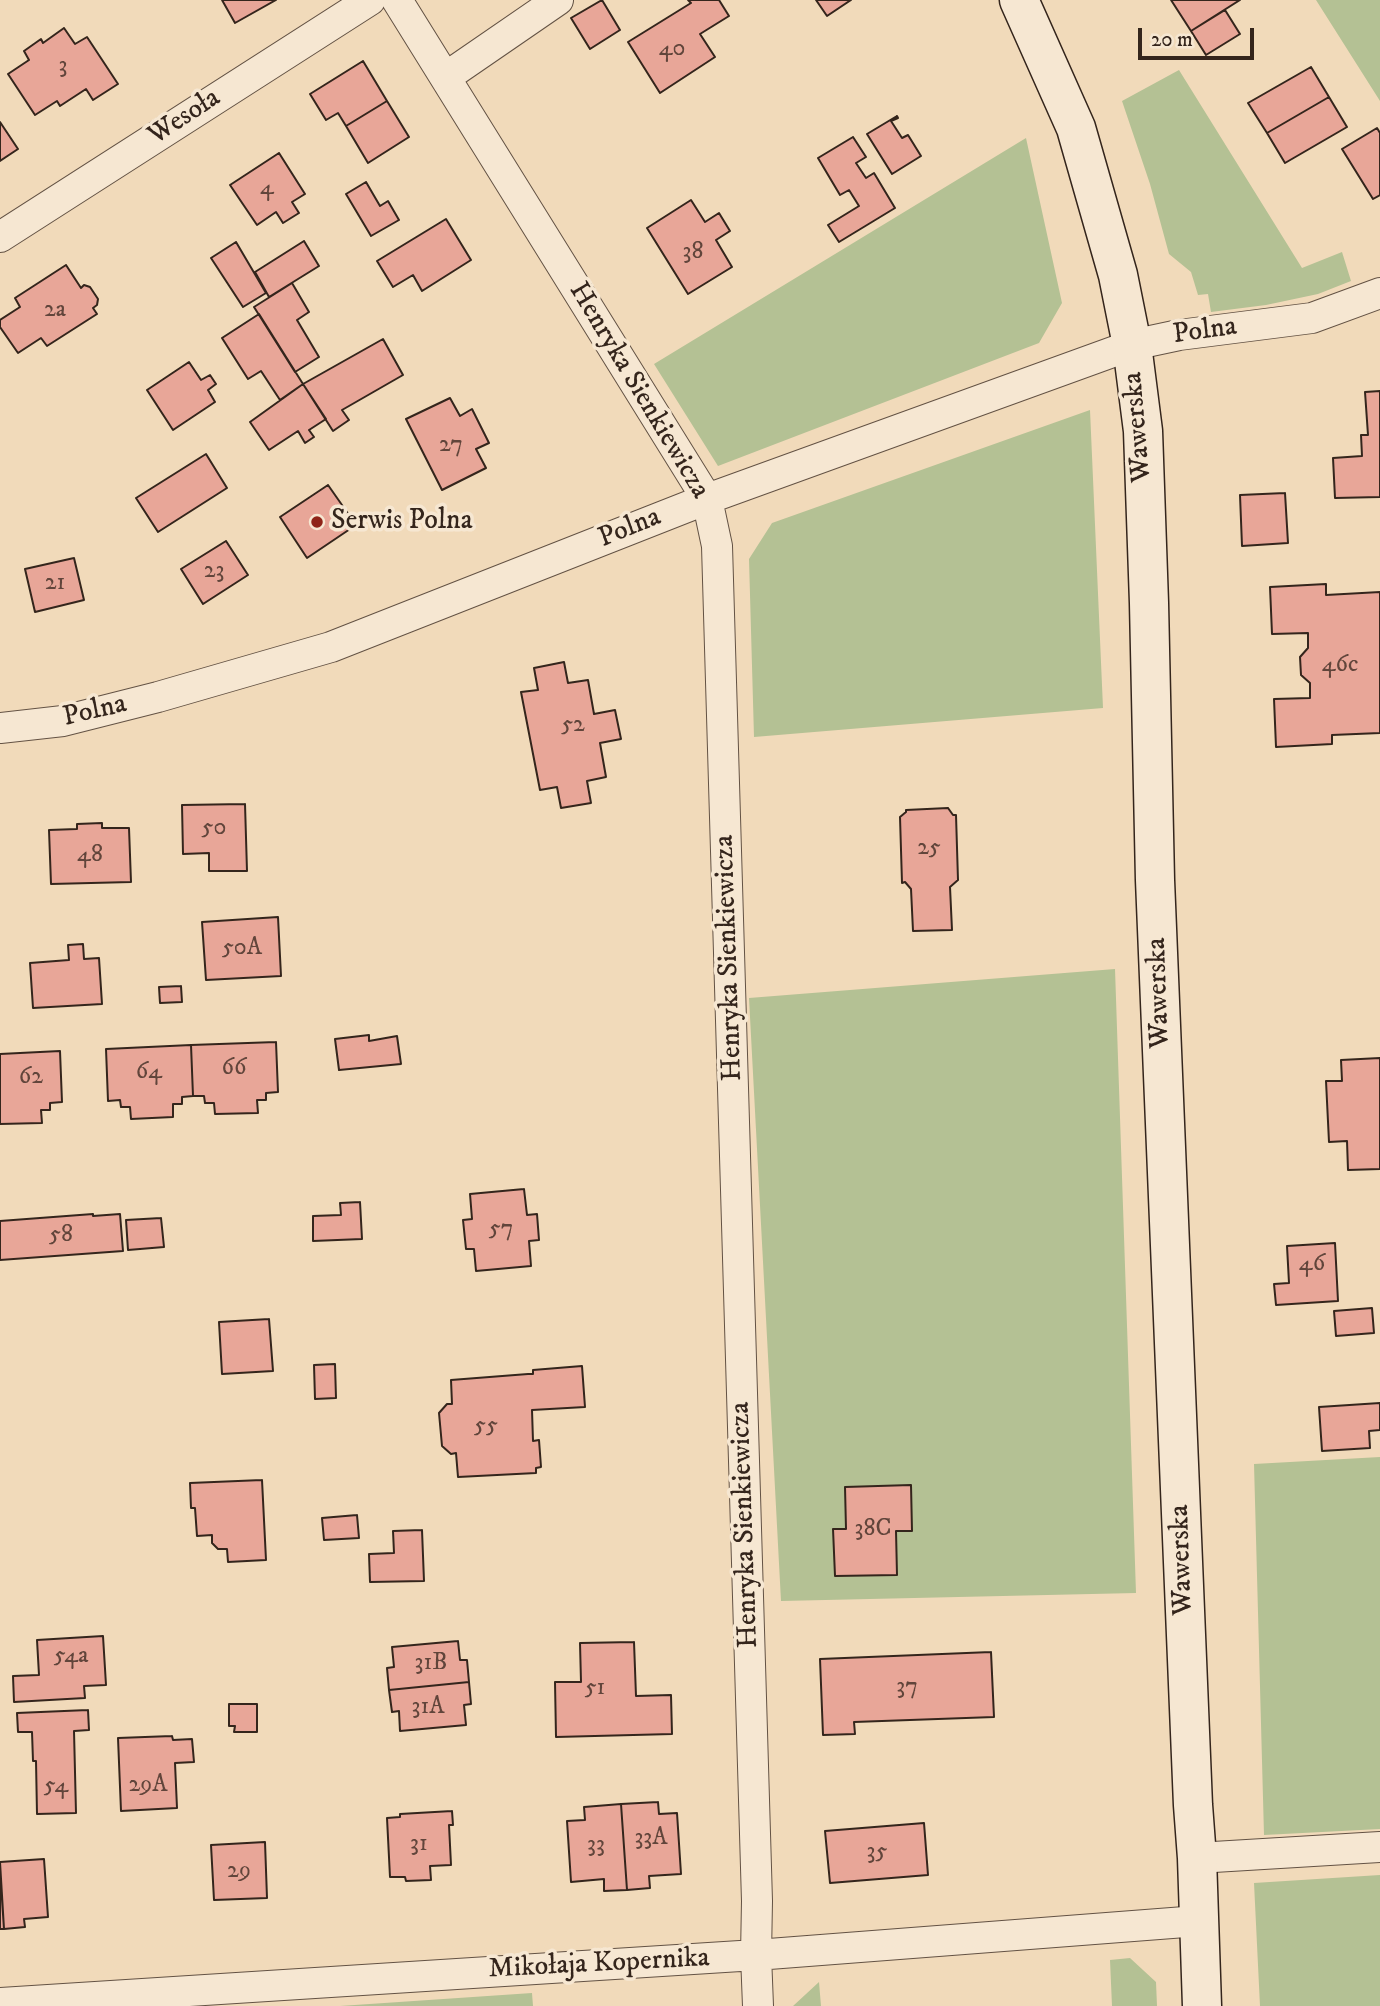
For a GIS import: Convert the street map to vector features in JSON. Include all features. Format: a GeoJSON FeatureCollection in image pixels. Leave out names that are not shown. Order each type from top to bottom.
{"type":"FeatureCollection","features":[{"type":"Feature","properties":{"kind":"street","name":"Wesoła"},"geometry":{"type":"LineString","coordinates":[[0,237],[370,0]]}},
{"type":"Feature","properties":{"kind":"street","name":"Henryka Sienkiewicza"},"geometry":{"type":"LineString","coordinates":[[397,0],[707,499],[718,546],[757,1873],[758,2006]]}},
{"type":"Feature","properties":{"kind":"street"},"geometry":{"type":"LineString","coordinates":[[446,77],[558,0]]}},
{"type":"Feature","properties":{"kind":"street","name":"Wawerska"},"geometry":{"type":"LineString","coordinates":[[1019,0],[1076,128],[1118,275],[1132,345],[1143,431],[1155,880],[1202,2006]]}},
{"type":"Feature","properties":{"kind":"street","name":"Polna"},"geometry":{"type":"LineString","coordinates":[[0,728],[64,721],[331,648],[707,499],[1132,345],[1179,335],[1312,318],[1380,293]]}},
{"type":"Feature","properties":{"kind":"street"},"geometry":{"type":"LineString","coordinates":[[1197,1858],[1380,1847]]}},
{"type":"Feature","properties":{"kind":"street","name":"Mikołaja Kopernika"},"geometry":{"type":"LineString","coordinates":[[0,2003],[756,1955],[1198,1921]]}},
{"type":"Feature","properties":{"kind":"green space"},"geometry":{"type":"Polygon","coordinates":[[[1316,0],[1380,0],[1380,101],[1316,0]]]}},
{"type":"Feature","properties":{"kind":"green space"},"geometry":{"type":"Polygon","coordinates":[[[1179,70],[1302,268],[1342,252],[1351,281],[1318,294],[1266,305],[1211,312],[1208,294],[1198,295],[1191,272],[1169,254],[1150,184],[1122,101],[1179,70]]]}},
{"type":"Feature","properties":{"kind":"green space"},"geometry":{"type":"Polygon","coordinates":[[[1026,138],[1062,303],[1039,343],[718,466],[654,364],[1026,138]]]}},
{"type":"Feature","properties":{"kind":"green space"},"geometry":{"type":"Polygon","coordinates":[[[1090,410],[1103,708],[754,737],[749,559],[772,523],[1090,410]]]}},
{"type":"Feature","properties":{"kind":"green space"},"geometry":{"type":"Polygon","coordinates":[[[1115,969],[1136,1593],[781,1601],[749,998],[1115,969]]]}},
{"type":"Feature","properties":{"kind":"green space"},"geometry":{"type":"Polygon","coordinates":[[[1380,1457],[1380,1829],[1264,1835],[1254,1464],[1380,1457]]]}},
{"type":"Feature","properties":{"kind":"green space"},"geometry":{"type":"Polygon","coordinates":[[[1380,1875],[1380,2006],[1260,2006],[1254,1883],[1380,1875]]]}},
{"type":"Feature","properties":{"kind":"green space"},"geometry":{"type":"Polygon","coordinates":[[[1130,1958],[1156,1982],[1157,2006],[1112,2006],[1110,1960],[1130,1958]]]}},
{"type":"Feature","properties":{"kind":"green space"},"geometry":{"type":"Polygon","coordinates":[[[819,1982],[821,2006],[793,2006],[819,1982]]]}},
{"type":"Feature","properties":{"kind":"green space"},"geometry":{"type":"Polygon","coordinates":[[[532,1993],[533,2006],[340,2006],[532,1993]]]}},
{"type":"Feature","properties":{"kind":"building"},"geometry":{"type":"Polygon","coordinates":[[[222,0],[276,0],[235,23],[222,0]]]}},
{"type":"Feature","properties":{"kind":"building"},"geometry":{"type":"Polygon","coordinates":[[[602,0],[620,30],[590,49],[571,18],[602,0]]]}},
{"type":"Feature","properties":{"kind":"building"},"geometry":{"type":"Polygon","coordinates":[[[688,0],[719,0],[729,16],[700,34],[715,57],[660,93],[628,42],[691,3],[688,0]]]}},
{"type":"Feature","properties":{"kind":"building"},"geometry":{"type":"Polygon","coordinates":[[[816,0],[851,0],[827,16],[816,0]]]}},
{"type":"Feature","properties":{"kind":"building"},"geometry":{"type":"Polygon","coordinates":[[[1171,0],[1240,0],[1191,31],[1171,0]]]}},
{"type":"Feature","properties":{"kind":"building"},"geometry":{"type":"Polygon","coordinates":[[[1225,10],[1240,34],[1206,55],[1191,31],[1225,10]]]}},
{"type":"Feature","properties":{"kind":"building"},"geometry":{"type":"Polygon","coordinates":[[[64,28],[75,44],[87,37],[118,84],[93,100],[86,89],[60,106],[57,101],[35,115],[8,74],[29,60],[24,51],[41,39],[43,43],[64,28]]]}},
{"type":"Feature","properties":{"kind":"building"},"geometry":{"type":"Polygon","coordinates":[[[363,61],[387,101],[346,126],[338,113],[326,120],[310,94],[363,61]]]}},
{"type":"Feature","properties":{"kind":"building"},"geometry":{"type":"Polygon","coordinates":[[[1311,67],[1329,97],[1267,133],[1248,103],[1311,67]]]}},
{"type":"Feature","properties":{"kind":"building"},"geometry":{"type":"Polygon","coordinates":[[[1329,97],[1347,127],[1285,163],[1267,133],[1329,97]]]}},
{"type":"Feature","properties":{"kind":"building"},"geometry":{"type":"Polygon","coordinates":[[[387,101],[409,137],[368,163],[346,126],[387,101]]]}},
{"type":"Feature","properties":{"kind":"building"},"geometry":{"type":"Polygon","coordinates":[[[897,116],[898,118],[891,121],[902,138],[908,135],[921,156],[892,174],[867,134],[897,116]]]}},
{"type":"Feature","properties":{"kind":"building"},"geometry":{"type":"Polygon","coordinates":[[[0,122],[18,149],[0,161],[0,122]]]}},
{"type":"Feature","properties":{"kind":"building"},"geometry":{"type":"Polygon","coordinates":[[[1377,128],[1380,133],[1380,195],[1373,199],[1342,149],[1377,128]]]}},
{"type":"Feature","properties":{"kind":"building"},"geometry":{"type":"Polygon","coordinates":[[[853,137],[866,157],[856,163],[866,178],[874,173],[895,208],[839,242],[828,225],[859,206],[849,190],[840,195],[818,158],[853,137]]]}},
{"type":"Feature","properties":{"kind":"building"},"geometry":{"type":"Polygon","coordinates":[[[279,153],[305,194],[292,202],[299,213],[283,223],[276,212],[257,225],[230,185],[279,153]]]}},
{"type":"Feature","properties":{"kind":"building"},"geometry":{"type":"Polygon","coordinates":[[[366,182],[380,206],[388,201],[399,220],[371,236],[346,194],[366,182]]]}},
{"type":"Feature","properties":{"kind":"building"},"geometry":{"type":"Polygon","coordinates":[[[691,200],[705,222],[719,213],[730,231],[716,240],[732,267],[688,294],[647,228],[691,200]]]}},
{"type":"Feature","properties":{"kind":"building"},"geometry":{"type":"Polygon","coordinates":[[[446,219],[471,260],[422,291],[413,275],[393,287],[377,261],[446,219]]]}},
{"type":"Feature","properties":{"kind":"building"},"geometry":{"type":"Polygon","coordinates":[[[304,241],[319,266],[269,297],[255,272],[304,241]]]}},
{"type":"Feature","properties":{"kind":"building"},"geometry":{"type":"Polygon","coordinates":[[[236,242],[266,293],[243,307],[211,258],[236,242]]]}},
{"type":"Feature","properties":{"kind":"building"},"geometry":{"type":"Polygon","coordinates":[[[66,265],[81,288],[84,285],[90,287],[98,299],[93,308],[97,314],[47,346],[41,338],[18,353],[0,327],[0,320],[20,307],[15,298],[66,265]]]}},
{"type":"Feature","properties":{"kind":"building"},"geometry":{"type":"Polygon","coordinates":[[[292,283],[309,312],[297,320],[319,357],[295,372],[254,307],[292,283]]]}},
{"type":"Feature","properties":{"kind":"building"},"geometry":{"type":"Polygon","coordinates":[[[259,314],[303,384],[280,400],[261,371],[248,379],[222,338],[259,314]]]}},
{"type":"Feature","properties":{"kind":"building"},"geometry":{"type":"Polygon","coordinates":[[[383,339],[403,375],[342,410],[349,420],[333,431],[303,384],[383,339]]]}},
{"type":"Feature","properties":{"kind":"building"},"geometry":{"type":"Polygon","coordinates":[[[189,362],[201,380],[210,375],[216,384],[208,390],[215,402],[173,430],[147,390],[189,362]]]}},
{"type":"Feature","properties":{"kind":"building"},"geometry":{"type":"Polygon","coordinates":[[[303,384],[326,419],[309,430],[314,437],[305,443],[298,431],[269,450],[250,422],[303,384]]]}},
{"type":"Feature","properties":{"kind":"building"},"geometry":{"type":"Polygon","coordinates":[[[1380,391],[1380,497],[1335,498],[1333,458],[1362,456],[1361,435],[1368,435],[1365,392],[1380,391]]]}},
{"type":"Feature","properties":{"kind":"building"},"geometry":{"type":"Polygon","coordinates":[[[450,398],[460,416],[472,409],[489,443],[476,449],[486,468],[442,490],[406,419],[450,398]]]}},
{"type":"Feature","properties":{"kind":"building"},"geometry":{"type":"Polygon","coordinates":[[[206,454],[227,488],[158,532],[136,498],[206,454]]]}},
{"type":"Feature","properties":{"kind":"building"},"geometry":{"type":"Polygon","coordinates":[[[328,485],[356,525],[307,558],[280,517],[328,485]]]}},
{"type":"Feature","properties":{"kind":"building"},"geometry":{"type":"Polygon","coordinates":[[[1285,493],[1288,543],[1242,546],[1240,495],[1285,493]]]}},
{"type":"Feature","properties":{"kind":"building"},"geometry":{"type":"Polygon","coordinates":[[[226,541],[248,575],[203,604],[181,569],[226,541]]]}},
{"type":"Feature","properties":{"kind":"building"},"geometry":{"type":"Polygon","coordinates":[[[74,558],[84,600],[35,612],[25,569],[74,558]]]}},
{"type":"Feature","properties":{"kind":"building"},"geometry":{"type":"Polygon","coordinates":[[[1326,584],[1326,595],[1380,592],[1380,733],[1332,735],[1332,744],[1276,747],[1274,699],[1310,698],[1310,683],[1301,675],[1300,657],[1308,648],[1308,633],[1272,634],[1270,587],[1326,584]]]}},
{"type":"Feature","properties":{"kind":"building"},"geometry":{"type":"Polygon","coordinates":[[[564,662],[568,683],[588,680],[594,714],[615,710],[621,739],[600,743],[606,777],[587,781],[591,803],[561,808],[557,787],[540,790],[521,692],[538,690],[534,668],[564,662]]]}},
{"type":"Feature","properties":{"kind":"building"},"geometry":{"type":"Polygon","coordinates":[[[245,804],[247,871],[209,871],[209,853],[183,854],[182,805],[245,804]]]}},
{"type":"Feature","properties":{"kind":"building"},"geometry":{"type":"Polygon","coordinates":[[[948,808],[956,815],[958,880],[950,887],[952,930],[913,931],[911,889],[905,882],[902,883],[900,817],[906,810],[948,808]]]}},
{"type":"Feature","properties":{"kind":"building"},"geometry":{"type":"Polygon","coordinates":[[[102,823],[102,828],[129,828],[131,882],[51,884],[49,830],[77,829],[77,824],[102,823]]]}},
{"type":"Feature","properties":{"kind":"building"},"geometry":{"type":"Polygon","coordinates":[[[278,917],[281,976],[206,980],[202,922],[278,917]]]}},
{"type":"Feature","properties":{"kind":"building"},"geometry":{"type":"Polygon","coordinates":[[[83,944],[84,959],[99,958],[102,1004],[33,1008],[30,963],[69,960],[68,945],[83,944]]]}},
{"type":"Feature","properties":{"kind":"building"},"geometry":{"type":"Polygon","coordinates":[[[181,986],[182,1002],[160,1003],[159,987],[181,986]]]}},
{"type":"Feature","properties":{"kind":"building"},"geometry":{"type":"Polygon","coordinates":[[[369,1035],[369,1041],[397,1036],[401,1064],[339,1070],[335,1039],[369,1035]]]}},
{"type":"Feature","properties":{"kind":"building"},"geometry":{"type":"Polygon","coordinates":[[[276,1042],[278,1092],[266,1093],[266,1100],[257,1100],[258,1113],[215,1114],[214,1103],[205,1103],[204,1096],[193,1096],[191,1045],[276,1042]]]}},
{"type":"Feature","properties":{"kind":"building"},"geometry":{"type":"Polygon","coordinates":[[[191,1045],[193,1096],[182,1097],[182,1104],[173,1104],[173,1117],[131,1119],[130,1107],[121,1107],[120,1100],[108,1101],[106,1049],[191,1045]]]}},
{"type":"Feature","properties":{"kind":"building"},"geometry":{"type":"Polygon","coordinates":[[[60,1051],[62,1102],[50,1103],[50,1110],[41,1110],[42,1123],[0,1124],[0,1054],[60,1051]]]}},
{"type":"Feature","properties":{"kind":"building"},"geometry":{"type":"Polygon","coordinates":[[[1380,1058],[1380,1169],[1348,1170],[1347,1141],[1329,1142],[1326,1081],[1342,1081],[1341,1060],[1380,1058]]]}},
{"type":"Feature","properties":{"kind":"building"},"geometry":{"type":"Polygon","coordinates":[[[524,1189],[527,1215],[537,1214],[539,1240],[529,1241],[531,1266],[476,1271],[474,1249],[466,1249],[463,1220],[472,1219],[470,1194],[524,1189]]]}},
{"type":"Feature","properties":{"kind":"building"},"geometry":{"type":"Polygon","coordinates":[[[360,1202],[362,1239],[313,1241],[313,1216],[341,1215],[340,1203],[360,1202]]]}},
{"type":"Feature","properties":{"kind":"building"},"geometry":{"type":"Polygon","coordinates":[[[120,1214],[123,1251],[0,1260],[0,1221],[120,1214]]]}},
{"type":"Feature","properties":{"kind":"building"},"geometry":{"type":"Polygon","coordinates":[[[161,1218],[164,1247],[128,1250],[126,1220],[161,1218]]]}},
{"type":"Feature","properties":{"kind":"building"},"geometry":{"type":"Polygon","coordinates":[[[1335,1243],[1338,1301],[1276,1305],[1274,1284],[1289,1283],[1287,1246],[1335,1243]]]}},
{"type":"Feature","properties":{"kind":"building"},"geometry":{"type":"Polygon","coordinates":[[[1372,1308],[1374,1333],[1336,1336],[1334,1311],[1372,1308]]]}},
{"type":"Feature","properties":{"kind":"building"},"geometry":{"type":"Polygon","coordinates":[[[269,1319],[273,1371],[222,1374],[219,1322],[269,1319]]]}},
{"type":"Feature","properties":{"kind":"building"},"geometry":{"type":"Polygon","coordinates":[[[335,1364],[336,1398],[315,1399],[314,1365],[335,1364]]]}},
{"type":"Feature","properties":{"kind":"building"},"geometry":{"type":"Polygon","coordinates":[[[582,1366],[585,1407],[532,1410],[533,1441],[539,1440],[541,1467],[536,1468],[536,1473],[458,1477],[456,1453],[451,1454],[442,1446],[439,1413],[447,1404],[452,1404],[451,1380],[533,1374],[533,1370],[582,1366]]]}},
{"type":"Feature","properties":{"kind":"building"},"geometry":{"type":"Polygon","coordinates":[[[1380,1403],[1380,1430],[1369,1431],[1370,1448],[1322,1451],[1319,1407],[1380,1403]]]}},
{"type":"Feature","properties":{"kind":"building"},"geometry":{"type":"Polygon","coordinates":[[[262,1480],[266,1560],[228,1562],[227,1549],[218,1549],[212,1543],[212,1535],[197,1536],[195,1508],[191,1508],[190,1483],[262,1480]]]}},
{"type":"Feature","properties":{"kind":"building"},"geometry":{"type":"Polygon","coordinates":[[[911,1485],[912,1531],[896,1531],[897,1575],[835,1576],[833,1529],[846,1529],[845,1487],[911,1485]]]}},
{"type":"Feature","properties":{"kind":"building"},"geometry":{"type":"Polygon","coordinates":[[[357,1515],[359,1538],[324,1540],[322,1518],[357,1515]]]}},
{"type":"Feature","properties":{"kind":"building"},"geometry":{"type":"Polygon","coordinates":[[[422,1530],[424,1581],[370,1582],[369,1554],[394,1553],[393,1531],[422,1530]]]}},
{"type":"Feature","properties":{"kind":"building"},"geometry":{"type":"Polygon","coordinates":[[[103,1636],[106,1685],[84,1686],[85,1698],[14,1702],[13,1676],[39,1675],[37,1640],[103,1636]]]}},
{"type":"Feature","properties":{"kind":"building"},"geometry":{"type":"Polygon","coordinates":[[[458,1641],[460,1660],[467,1660],[469,1682],[389,1690],[387,1668],[394,1667],[392,1647],[458,1641]]]}},
{"type":"Feature","properties":{"kind":"building"},"geometry":{"type":"Polygon","coordinates":[[[634,1642],[636,1696],[671,1695],[672,1734],[556,1737],[555,1682],[581,1682],[580,1643],[634,1642]]]}},
{"type":"Feature","properties":{"kind":"building"},"geometry":{"type":"Polygon","coordinates":[[[991,1652],[994,1717],[854,1722],[855,1734],[823,1735],[820,1659],[991,1652]]]}},
{"type":"Feature","properties":{"kind":"building"},"geometry":{"type":"Polygon","coordinates":[[[469,1682],[471,1704],[464,1705],[466,1725],[400,1731],[399,1711],[392,1712],[389,1690],[469,1682]]]}},
{"type":"Feature","properties":{"kind":"building"},"geometry":{"type":"Polygon","coordinates":[[[229,1704],[257,1704],[257,1732],[234,1732],[235,1726],[229,1726],[229,1704]]]}},
{"type":"Feature","properties":{"kind":"building"},"geometry":{"type":"Polygon","coordinates":[[[88,1710],[89,1730],[74,1731],[76,1813],[37,1814],[36,1761],[33,1761],[32,1732],[18,1732],[17,1713],[88,1710]]]}},
{"type":"Feature","properties":{"kind":"building"},"geometry":{"type":"Polygon","coordinates":[[[172,1736],[173,1740],[192,1739],[194,1762],[175,1763],[177,1808],[121,1811],[118,1738],[172,1736]]]}},
{"type":"Feature","properties":{"kind":"building"},"geometry":{"type":"Polygon","coordinates":[[[658,1802],[659,1814],[677,1813],[681,1874],[649,1876],[650,1888],[627,1890],[621,1804],[658,1802]]]}},
{"type":"Feature","properties":{"kind":"building"},"geometry":{"type":"Polygon","coordinates":[[[621,1804],[627,1890],[604,1891],[604,1879],[571,1882],[567,1821],[585,1820],[584,1807],[621,1804]]]}},
{"type":"Feature","properties":{"kind":"building"},"geometry":{"type":"Polygon","coordinates":[[[452,1811],[453,1825],[449,1825],[451,1865],[430,1866],[431,1880],[406,1881],[405,1877],[390,1877],[387,1818],[400,1817],[400,1814],[452,1811]]]}},
{"type":"Feature","properties":{"kind":"building"},"geometry":{"type":"Polygon","coordinates":[[[924,1823],[928,1875],[830,1883],[825,1831],[924,1823]]]}},
{"type":"Feature","properties":{"kind":"building"},"geometry":{"type":"Polygon","coordinates":[[[265,1842],[267,1898],[214,1900],[211,1845],[265,1842]]]}},
{"type":"Feature","properties":{"kind":"building"},"geometry":{"type":"Polygon","coordinates":[[[44,1859],[48,1917],[24,1919],[25,1927],[4,1929],[0,1862],[44,1859]]]}},
{"type":"Feature","properties":{"kind":"building"},"geometry":{"type":"Polygon","coordinates":[[[0,1870],[4,1929],[0,1929],[0,1870]]]}},
{"type":"Feature","properties":{"kind":"place","name":"Serwis Polna"},"geometry":{"type":"Point","coordinates":[317,522]}}]}
